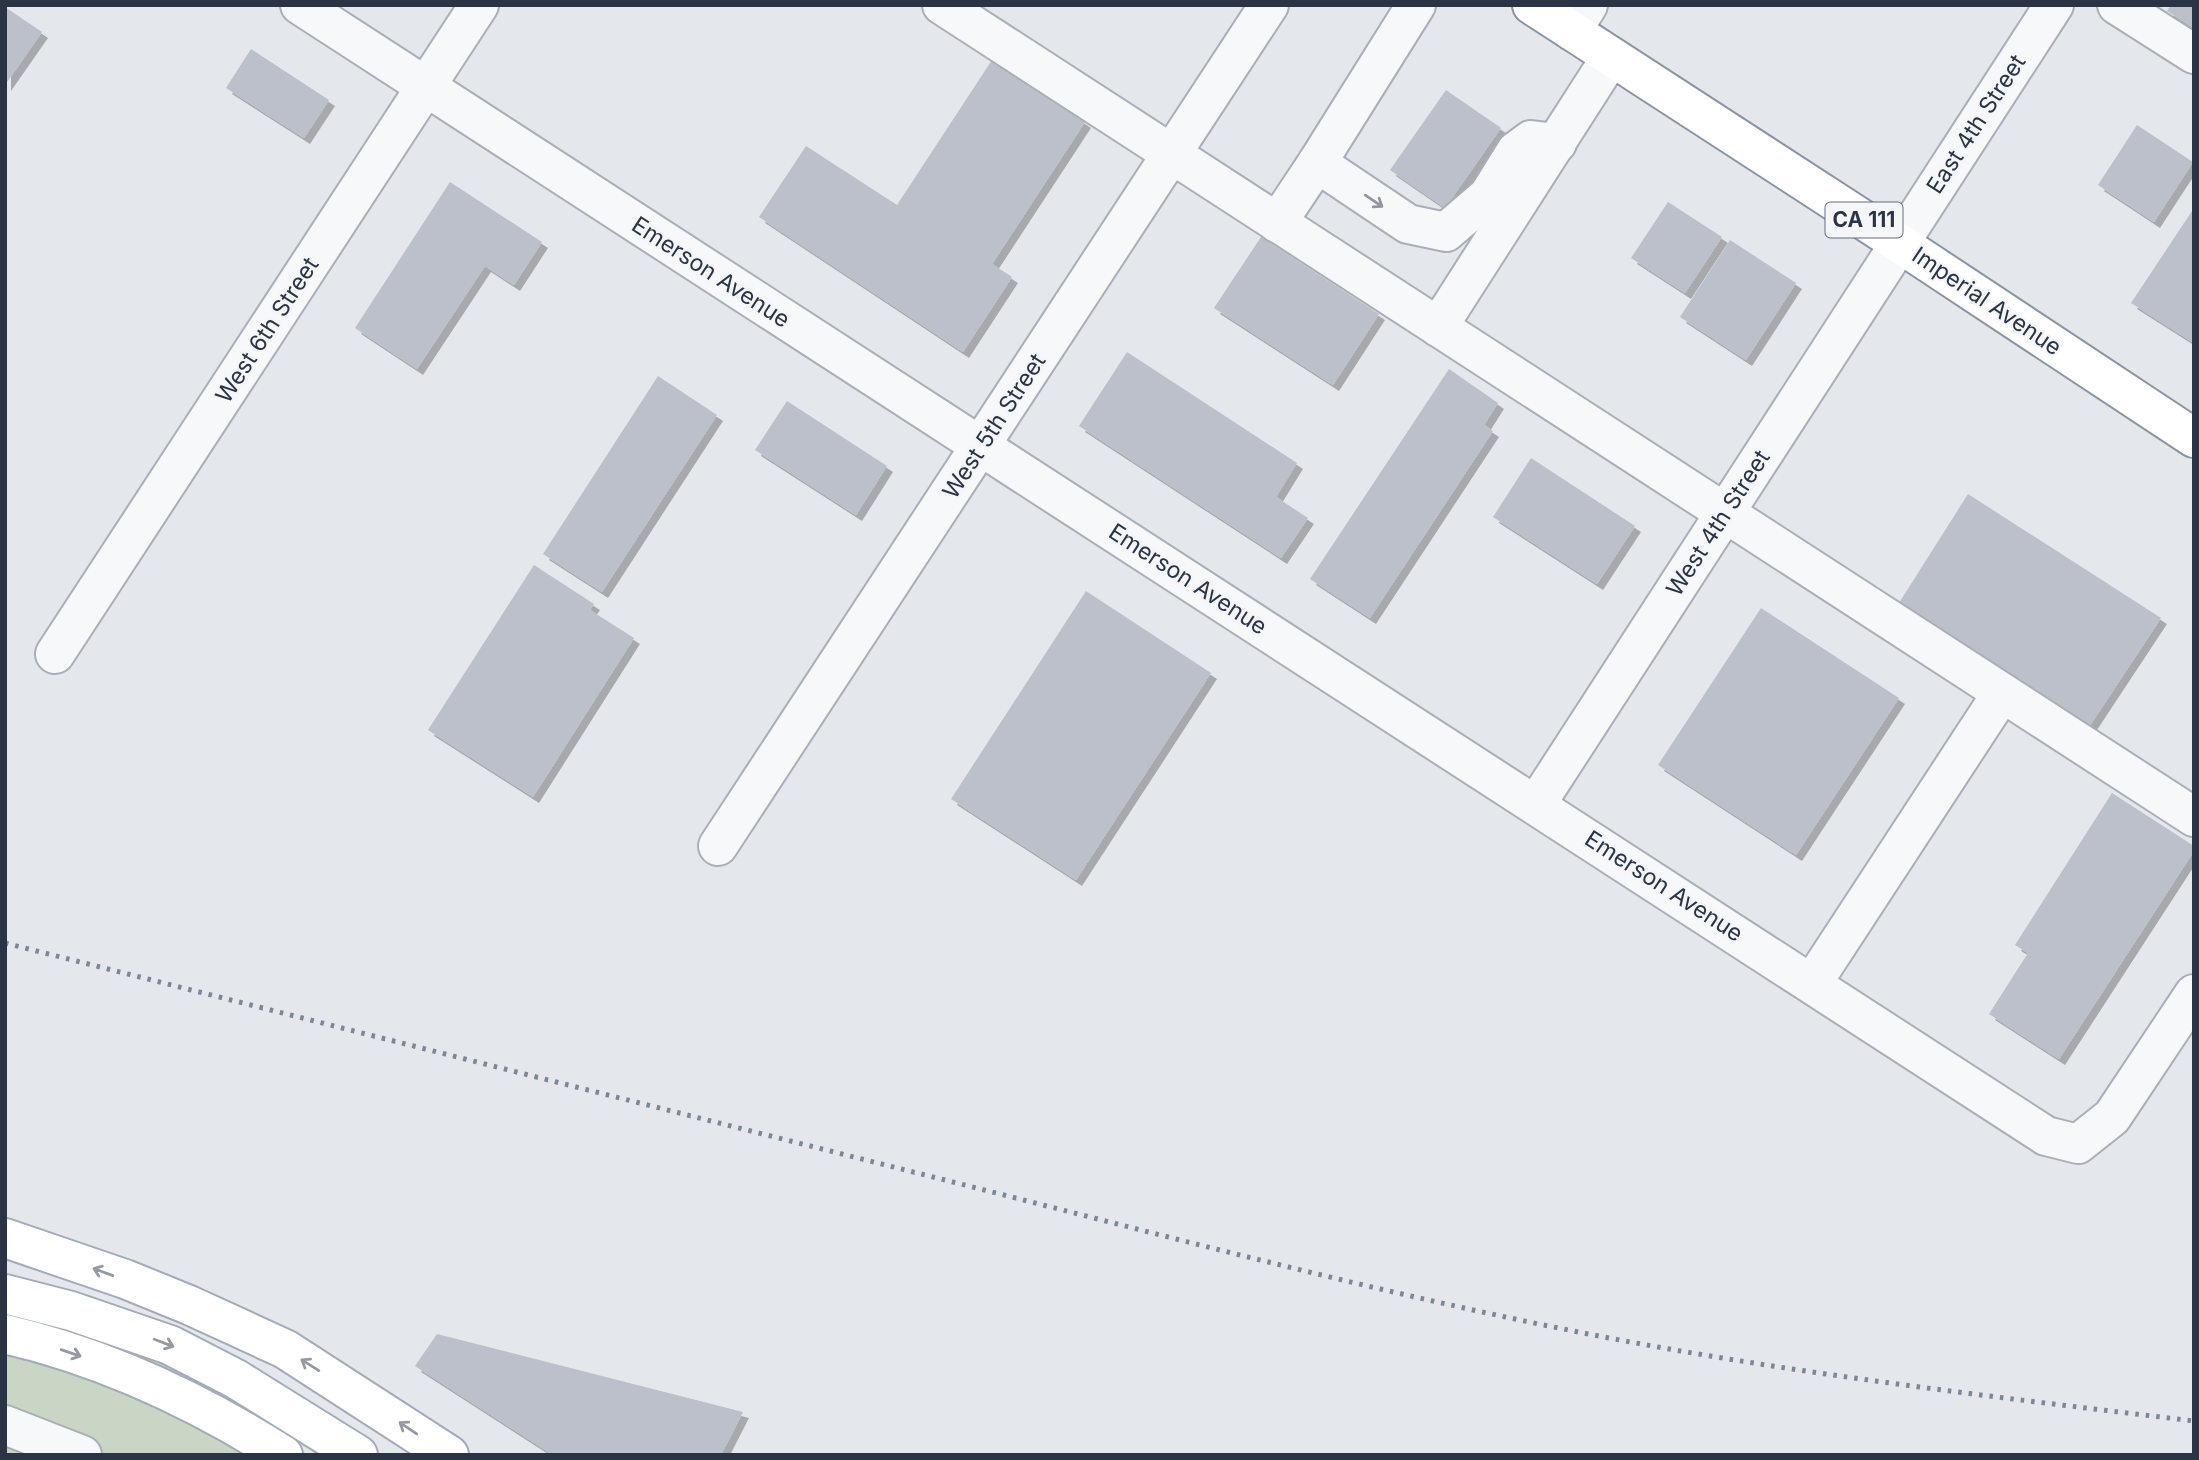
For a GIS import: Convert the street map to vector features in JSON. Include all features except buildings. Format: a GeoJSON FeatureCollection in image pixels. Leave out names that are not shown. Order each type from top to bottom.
{"type":"FeatureCollection","features":[{"type":"Feature","properties":{"kind":"main road","name":"Imperial Avenue"},"geometry":{"type":"LineString","coordinates":[[1532,5],[1580,18],[1611,57],[2194,438]]}},
{"type":"Feature","properties":{"kind":"main road"},"geometry":{"type":"LineString","coordinates":[[5,1238],[138,1284],[285,1349],[449,1455]]}},
{"type":"Feature","properties":{"kind":"main road"},"geometry":{"type":"LineString","coordinates":[[5,1294],[71,1311],[170,1345],[236,1379],[358,1455]]}},
{"type":"Feature","properties":{"kind":"main road"},"geometry":{"type":"LineString","coordinates":[[5,1334],[33,1340],[144,1380],[203,1408],[282,1455]]}},
{"type":"Feature","properties":{"kind":"street","name":"Emerson Avenue"},"geometry":{"type":"LineString","coordinates":[[300,5],[1537,803],[2046,1136],[2078,1144],[2112,1117],[2194,994]]}},
{"type":"Feature","properties":{"kind":"street","name":"West 6th Street"},"geometry":{"type":"LineString","coordinates":[[55,654],[479,5]]}},
{"type":"Feature","properties":{"kind":"street"},"geometry":{"type":"LineString","coordinates":[[943,5],[2194,817]]}},
{"type":"Feature","properties":{"kind":"street","name":"West 5th Street"},"geometry":{"type":"LineString","coordinates":[[718,846],[1269,5]]}},
{"type":"Feature","properties":{"kind":"street"},"geometry":{"type":"LineString","coordinates":[[1277,223],[1416,5]]}},
{"type":"Feature","properties":{"kind":"street","name":"East 4th Street"},"geometry":{"type":"LineString","coordinates":[[1899,243],[2054,5]]}},
{"type":"Feature","properties":{"kind":"street"},"geometry":{"type":"LineString","coordinates":[[2117,5],[2194,54]]}},
{"type":"Feature","properties":{"kind":"street"},"geometry":{"type":"LineString","coordinates":[[1438,327],[1611,57]]}},
{"type":"Feature","properties":{"kind":"street"},"geometry":{"type":"LineString","coordinates":[[1317,163],[1408,224],[1446,232],[1488,196],[1516,151],[1531,140],[1557,143]]}},
{"type":"Feature","properties":{"kind":"street","name":"West 4th Street"},"geometry":{"type":"LineString","coordinates":[[1537,803],[1899,243]]}},
{"type":"Feature","properties":{"kind":"street"},"geometry":{"type":"LineString","coordinates":[[1813,982],[2002,693]]}},
{"type":"Feature","properties":{"kind":"street"},"geometry":{"type":"LineString","coordinates":[[5,1425],[82,1455]]}},
{"type":"Feature","properties":{"kind":"green space"},"geometry":{"type":"Polygon","coordinates":[[[5,1315],[53,1326],[222,1384],[278,1418],[265,1455],[5,1455],[5,1315]]]}},
{"type":"Feature","properties":{"kind":"railway"},"geometry":{"type":"LineString","coordinates":[[5,943],[1199,1245],[1454,1306],[1625,1341],[1766,1365],[1908,1386],[2194,1421]]}}]}
